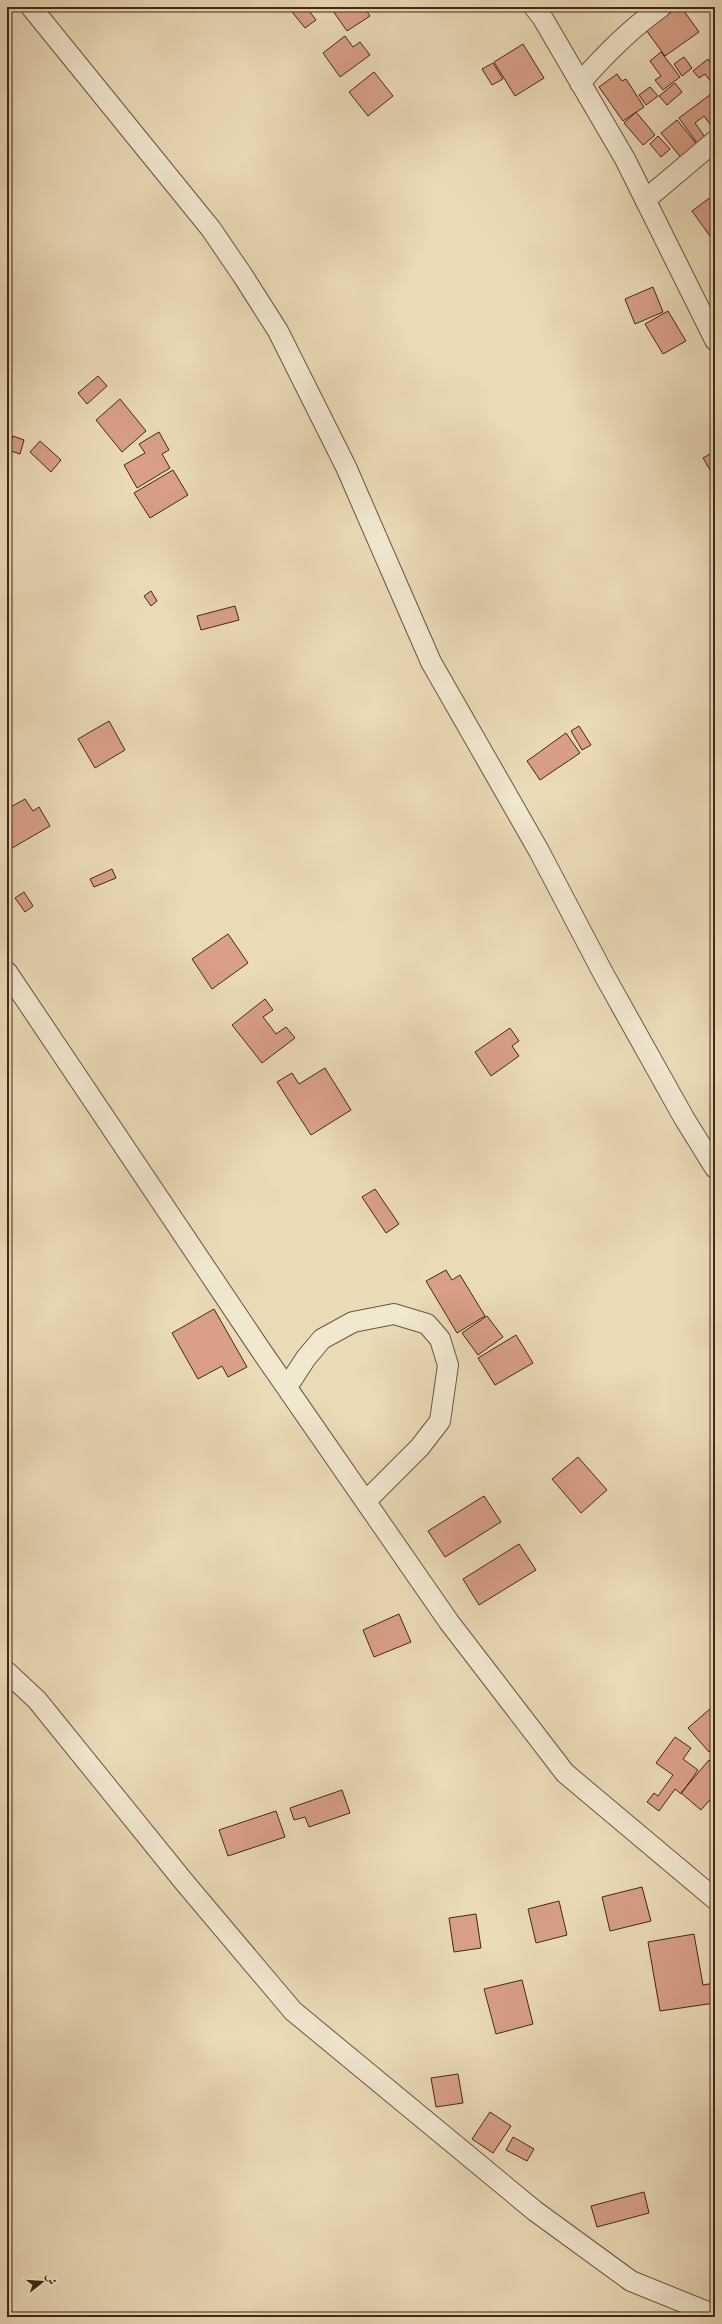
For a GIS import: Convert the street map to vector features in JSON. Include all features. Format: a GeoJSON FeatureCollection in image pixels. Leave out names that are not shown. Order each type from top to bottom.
{"type":"FeatureCollection","features":[{"type":"Feature","properties":{"kind":"street"},"geometry":{"type":"LineString","coordinates":[[31,7],[211,229],[278,331],[346,467],[431,662],[539,851],[603,973],[684,1118],[715,1168]]}},
{"type":"Feature","properties":{"kind":"street"},"geometry":{"type":"LineString","coordinates":[[534,7],[542,17],[624,159],[715,340]]}},
{"type":"Feature","properties":{"kind":"street"},"geometry":{"type":"LineString","coordinates":[[580,83],[609,50],[632,28],[661,7]]}},
{"type":"Feature","properties":{"kind":"street"},"geometry":{"type":"LineString","coordinates":[[645,200],[715,141]]}},
{"type":"Feature","properties":{"kind":"street"},"geometry":{"type":"LineString","coordinates":[[7,972],[287,1387],[449,1622],[565,1773],[715,1899]]}},
{"type":"Feature","properties":{"kind":"street"},"geometry":{"type":"LineString","coordinates":[[287,1387],[306,1358],[322,1339],[353,1322],[394,1314],[427,1324],[440,1339],[448,1365],[440,1421],[420,1447],[366,1501]]}},
{"type":"Feature","properties":{"kind":"street"},"geometry":{"type":"LineString","coordinates":[[7,1672],[37,1700],[184,1883],[293,2011],[535,2211],[631,2281],[715,2315]]}},
{"type":"Feature","properties":{"kind":"building"},"geometry":{"type":"Polygon","coordinates":[[[288,7],[306,7],[316,20],[305,28],[288,7]]]}},
{"type":"Feature","properties":{"kind":"building"},"geometry":{"type":"Polygon","coordinates":[[[338,7],[364,7],[370,16],[347,31],[333,11],[338,7]]]}},
{"type":"Feature","properties":{"kind":"building"},"geometry":{"type":"Polygon","coordinates":[[[678,7],[681,7],[699,32],[665,56],[646,30],[678,7]]]}},
{"type":"Feature","properties":{"kind":"building"},"geometry":{"type":"Polygon","coordinates":[[[345,36],[353,47],[360,42],[370,55],[340,77],[323,53],[345,36]]]}},
{"type":"Feature","properties":{"kind":"building"},"geometry":{"type":"Polygon","coordinates":[[[523,44],[544,78],[515,96],[494,62],[523,44]]]}},
{"type":"Feature","properties":{"kind":"building"},"geometry":{"type":"Polygon","coordinates":[[[661,52],[680,77],[663,90],[655,80],[661,76],[650,61],[661,52]]]}},
{"type":"Feature","properties":{"kind":"building"},"geometry":{"type":"Polygon","coordinates":[[[684,57],[692,68],[682,76],[674,64],[684,57]]]}},
{"type":"Feature","properties":{"kind":"building"},"geometry":{"type":"Polygon","coordinates":[[[708,59],[715,69],[715,87],[705,74],[699,78],[693,71],[708,59]]]}},
{"type":"Feature","properties":{"kind":"building"},"geometry":{"type":"Polygon","coordinates":[[[493,63],[503,79],[492,85],[482,69],[493,63]]]}},
{"type":"Feature","properties":{"kind":"building"},"geometry":{"type":"Polygon","coordinates":[[[374,72],[393,96],[368,116],[349,92],[374,72]]]}},
{"type":"Feature","properties":{"kind":"building"},"geometry":{"type":"Polygon","coordinates":[[[617,74],[622,81],[626,79],[644,107],[623,121],[599,87],[617,74]]]}},
{"type":"Feature","properties":{"kind":"building"},"geometry":{"type":"Polygon","coordinates":[[[675,83],[682,92],[667,105],[659,96],[675,83]]]}},
{"type":"Feature","properties":{"kind":"building"},"geometry":{"type":"Polygon","coordinates":[[[650,87],[658,96],[646,105],[639,95],[650,87]]]}},
{"type":"Feature","properties":{"kind":"building"},"geometry":{"type":"Polygon","coordinates":[[[715,91],[715,125],[712,127],[704,116],[695,123],[705,137],[697,143],[679,118],[715,91]]]}},
{"type":"Feature","properties":{"kind":"building"},"geometry":{"type":"Polygon","coordinates":[[[636,112],[655,135],[643,145],[624,123],[636,112]]]}},
{"type":"Feature","properties":{"kind":"building"},"geometry":{"type":"Polygon","coordinates":[[[677,120],[699,147],[683,160],[661,133],[677,120]]]}},
{"type":"Feature","properties":{"kind":"building"},"geometry":{"type":"Polygon","coordinates":[[[658,136],[670,149],[661,157],[650,144],[658,136]]]}},
{"type":"Feature","properties":{"kind":"building"},"geometry":{"type":"Polygon","coordinates":[[[715,194],[715,243],[692,211],[715,194]]]}},
{"type":"Feature","properties":{"kind":"building"},"geometry":{"type":"Polygon","coordinates":[[[653,287],[663,312],[635,324],[625,299],[653,287]]]}},
{"type":"Feature","properties":{"kind":"building"},"geometry":{"type":"Polygon","coordinates":[[[668,311],[686,341],[663,354],[645,324],[668,311]]]}},
{"type":"Feature","properties":{"kind":"building"},"geometry":{"type":"Polygon","coordinates":[[[98,376],[107,386],[87,404],[78,393],[98,376]]]}},
{"type":"Feature","properties":{"kind":"building"},"geometry":{"type":"Polygon","coordinates":[[[120,399],[146,431],[122,452],[96,420],[120,399]]]}},
{"type":"Feature","properties":{"kind":"building"},"geometry":{"type":"Polygon","coordinates":[[[159,432],[169,450],[162,454],[170,468],[137,488],[124,465],[145,453],[139,444],[159,432]]]}},
{"type":"Feature","properties":{"kind":"building"},"geometry":{"type":"Polygon","coordinates":[[[13,436],[24,440],[20,454],[8,450],[13,436]]]}},
{"type":"Feature","properties":{"kind":"building"},"geometry":{"type":"Polygon","coordinates":[[[40,441],[61,460],[51,472],[30,452],[40,441]]]}},
{"type":"Feature","properties":{"kind":"building"},"geometry":{"type":"Polygon","coordinates":[[[715,451],[715,473],[713,475],[703,458],[715,451]]]}},
{"type":"Feature","properties":{"kind":"building"},"geometry":{"type":"Polygon","coordinates":[[[173,470],[188,495],[150,518],[134,493],[173,470]]]}},
{"type":"Feature","properties":{"kind":"building"},"geometry":{"type":"Polygon","coordinates":[[[151,591],[157,601],[151,606],[144,596],[151,591]]]}},
{"type":"Feature","properties":{"kind":"building"},"geometry":{"type":"Polygon","coordinates":[[[235,606],[239,620],[201,630],[197,616],[235,606]]]}},
{"type":"Feature","properties":{"kind":"building"},"geometry":{"type":"Polygon","coordinates":[[[109,721],[125,750],[95,768],[78,739],[109,721]]]}},
{"type":"Feature","properties":{"kind":"building"},"geometry":{"type":"Polygon","coordinates":[[[579,726],[591,745],[582,750],[571,731],[579,726]]]}},
{"type":"Feature","properties":{"kind":"building"},"geometry":{"type":"Polygon","coordinates":[[[566,733],[580,753],[540,780],[527,761],[566,733]]]}},
{"type":"Feature","properties":{"kind":"building"},"geometry":{"type":"Polygon","coordinates":[[[25,799],[33,811],[39,807],[50,826],[7,851],[7,809],[25,799]]]}},
{"type":"Feature","properties":{"kind":"building"},"geometry":{"type":"Polygon","coordinates":[[[112,869],[116,878],[94,887],[90,879],[112,869]]]}},
{"type":"Feature","properties":{"kind":"building"},"geometry":{"type":"Polygon","coordinates":[[[24,892],[33,906],[25,912],[15,898],[24,892]]]}},
{"type":"Feature","properties":{"kind":"building"},"geometry":{"type":"Polygon","coordinates":[[[228,934],[248,963],[212,989],[192,959],[228,934]]]}},
{"type":"Feature","properties":{"kind":"building"},"geometry":{"type":"Polygon","coordinates":[[[265,999],[273,1010],[263,1017],[276,1034],[286,1027],[295,1038],[262,1063],[232,1025],[265,999]]]}},
{"type":"Feature","properties":{"kind":"building"},"geometry":{"type":"Polygon","coordinates":[[[510,1028],[519,1041],[512,1046],[519,1056],[491,1076],[475,1052],[510,1028]]]}},
{"type":"Feature","properties":{"kind":"building"},"geometry":{"type":"Polygon","coordinates":[[[325,1068],[351,1110],[311,1135],[277,1082],[292,1073],[299,1084],[325,1068]]]}},
{"type":"Feature","properties":{"kind":"building"},"geometry":{"type":"Polygon","coordinates":[[[375,1189],[399,1224],[386,1233],[362,1197],[375,1189]]]}},
{"type":"Feature","properties":{"kind":"building"},"geometry":{"type":"Polygon","coordinates":[[[446,1270],[452,1280],[460,1275],[485,1316],[457,1333],[426,1281],[446,1270]]]}},
{"type":"Feature","properties":{"kind":"building"},"geometry":{"type":"Polygon","coordinates":[[[214,1309],[247,1367],[228,1377],[222,1366],[198,1379],[172,1333],[214,1309]]]}},
{"type":"Feature","properties":{"kind":"building"},"geometry":{"type":"Polygon","coordinates":[[[487,1316],[503,1337],[478,1355],[462,1333],[487,1316]]]}},
{"type":"Feature","properties":{"kind":"building"},"geometry":{"type":"Polygon","coordinates":[[[516,1335],[533,1363],[495,1385],[478,1358],[516,1335]]]}},
{"type":"Feature","properties":{"kind":"building"},"geometry":{"type":"Polygon","coordinates":[[[578,1457],[607,1490],[581,1513],[552,1479],[578,1457]]]}},
{"type":"Feature","properties":{"kind":"building"},"geometry":{"type":"Polygon","coordinates":[[[484,1496],[501,1522],[445,1557],[428,1531],[484,1496]]]}},
{"type":"Feature","properties":{"kind":"building"},"geometry":{"type":"Polygon","coordinates":[[[519,1544],[536,1570],[479,1605],[463,1579],[519,1544]]]}},
{"type":"Feature","properties":{"kind":"building"},"geometry":{"type":"Polygon","coordinates":[[[399,1614],[411,1642],[374,1657],[363,1630],[399,1614]]]}},
{"type":"Feature","properties":{"kind":"building"},"geometry":{"type":"Polygon","coordinates":[[[711,1708],[715,1712],[715,1747],[709,1752],[688,1728],[711,1708]]]}},
{"type":"Feature","properties":{"kind":"building"},"geometry":{"type":"Polygon","coordinates":[[[675,1737],[691,1748],[683,1759],[698,1770],[681,1794],[675,1789],[659,1811],[647,1802],[654,1793],[658,1796],[673,1775],[656,1763],[675,1737]]]}},
{"type":"Feature","properties":{"kind":"building"},"geometry":{"type":"Polygon","coordinates":[[[709,1760],[715,1765],[715,1794],[701,1810],[681,1793],[709,1760]]]}},
{"type":"Feature","properties":{"kind":"building"},"geometry":{"type":"Polygon","coordinates":[[[342,1790],[350,1813],[309,1827],[305,1817],[294,1820],[290,1808],[342,1790]]]}},
{"type":"Feature","properties":{"kind":"building"},"geometry":{"type":"Polygon","coordinates":[[[276,1811],[285,1837],[228,1856],[219,1830],[276,1811]]]}},
{"type":"Feature","properties":{"kind":"building"},"geometry":{"type":"Polygon","coordinates":[[[642,1887],[651,1921],[610,1931],[602,1897],[642,1887]]]}},
{"type":"Feature","properties":{"kind":"building"},"geometry":{"type":"Polygon","coordinates":[[[559,1901],[567,1935],[536,1943],[528,1909],[559,1901]]]}},
{"type":"Feature","properties":{"kind":"building"},"geometry":{"type":"Polygon","coordinates":[[[476,1914],[481,1948],[454,1952],[449,1918],[476,1914]]]}},
{"type":"Feature","properties":{"kind":"building"},"geometry":{"type":"Polygon","coordinates":[[[694,1934],[703,1985],[715,1983],[715,2003],[660,2011],[648,1942],[694,1934]]]}},
{"type":"Feature","properties":{"kind":"building"},"geometry":{"type":"Polygon","coordinates":[[[522,1980],[533,2024],[496,2034],[484,1989],[522,1980]]]}},
{"type":"Feature","properties":{"kind":"building"},"geometry":{"type":"Polygon","coordinates":[[[458,2074],[463,2103],[436,2107],[431,2078],[458,2074]]]}},
{"type":"Feature","properties":{"kind":"building"},"geometry":{"type":"Polygon","coordinates":[[[490,2112],[511,2126],[493,2153],[472,2139],[490,2112]]]}},
{"type":"Feature","properties":{"kind":"building"},"geometry":{"type":"Polygon","coordinates":[[[513,2137],[534,2149],[527,2161],[506,2150],[513,2137]]]}},
{"type":"Feature","properties":{"kind":"building"},"geometry":{"type":"Polygon","coordinates":[[[644,2192],[649,2213],[597,2227],[591,2206],[644,2192]]]}}]}
